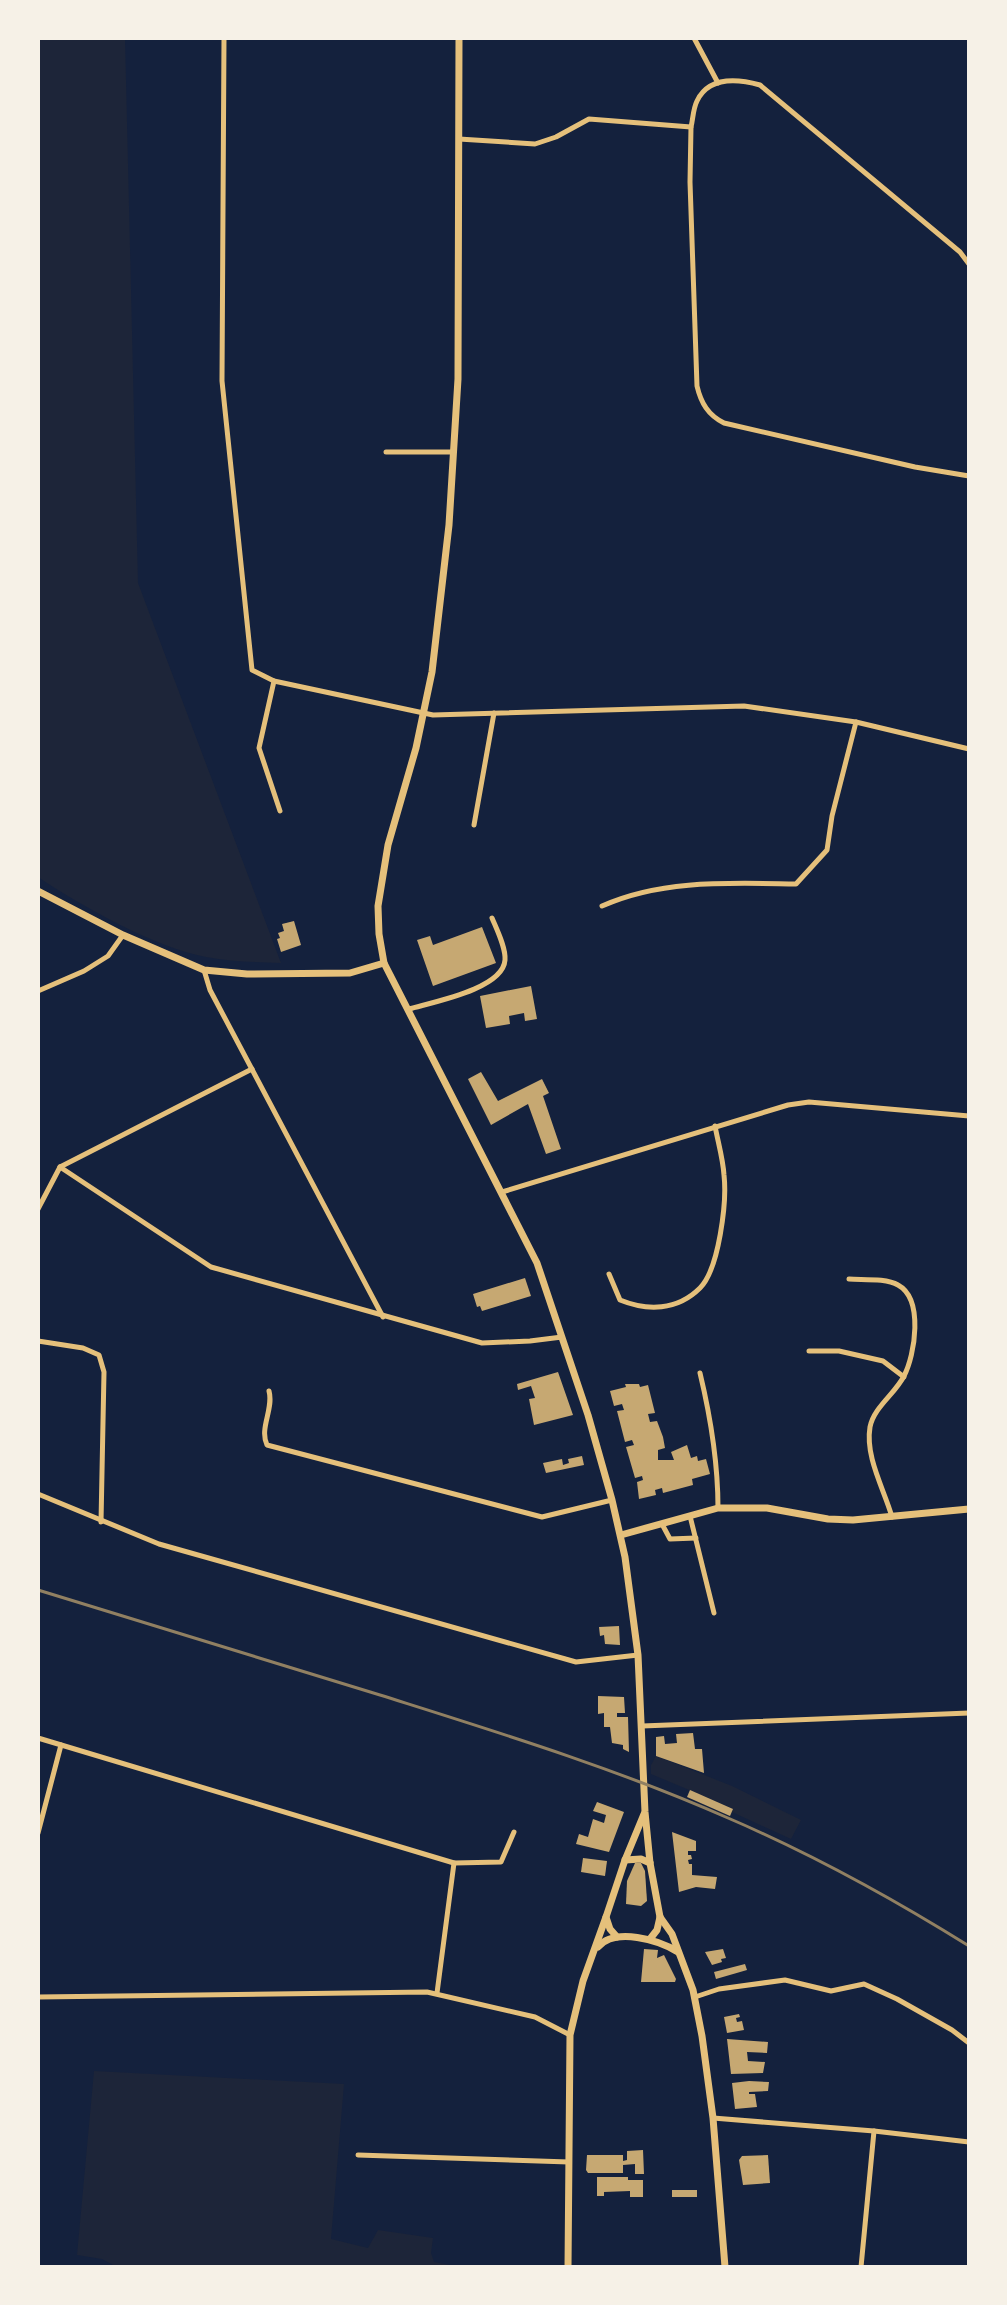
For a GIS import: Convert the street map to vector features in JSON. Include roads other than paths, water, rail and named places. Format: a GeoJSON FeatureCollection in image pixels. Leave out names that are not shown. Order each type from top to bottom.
{"type":"FeatureCollection","features":[{"type":"Feature","properties":{"kind":"street"},"geometry":{"type":"LineString","coordinates":[[224,38],[222,381],[252,670],[274,681],[424,715],[744,706],[856,722],[969,749]]}},
{"type":"Feature","properties":{"kind":"street"},"geometry":{"type":"LineString","coordinates":[[459,38],[458,379],[454,452],[437,636],[424,715],[388,845],[381,889],[379,934],[384,963],[537,1263],[612,1500],[621,1535],[638,1655],[645,1812],[660,1917],[657,1930],[650,1939]]}},
{"type":"Feature","properties":{"kind":"street"},"geometry":{"type":"LineString","coordinates":[[694,38],[718,83]]}},
{"type":"Feature","properties":{"kind":"street"},"geometry":{"type":"LineString","coordinates":[[969,264],[960,252],[760,85],[737,79],[718,83],[697,101],[691,127],[690,182],[697,386],[707,410],[724,423],[915,467],[969,476]]}},
{"type":"Feature","properties":{"kind":"street"},"geometry":{"type":"LineString","coordinates":[[459,139],[535,144],[556,137],[589,119],[691,127]]}},
{"type":"Feature","properties":{"kind":"street"},"geometry":{"type":"LineString","coordinates":[[386,452],[454,452]]}},
{"type":"Feature","properties":{"kind":"street"},"geometry":{"type":"LineString","coordinates":[[274,681],[259,748],[280,811]]}},
{"type":"Feature","properties":{"kind":"street"},"geometry":{"type":"LineString","coordinates":[[474,825],[494,713]]}},
{"type":"Feature","properties":{"kind":"street"},"geometry":{"type":"LineString","coordinates":[[602,906],[628,895],[687,885],[796,884],[827,850],[832,816],[856,722]]}},
{"type":"Feature","properties":{"kind":"street"},"geometry":{"type":"LineString","coordinates":[[38,891],[123,935],[204,970],[247,974],[350,973],[384,963]]}},
{"type":"Feature","properties":{"kind":"street"},"geometry":{"type":"LineString","coordinates":[[409,1009],[483,987],[502,973],[506,958],[492,918]]}},
{"type":"Feature","properties":{"kind":"street"},"geometry":{"type":"LineString","coordinates":[[38,991],[84,971],[108,956],[123,935]]}},
{"type":"Feature","properties":{"kind":"street"},"geometry":{"type":"LineString","coordinates":[[204,970],[210,990],[383,1317]]}},
{"type":"Feature","properties":{"kind":"street"},"geometry":{"type":"LineString","coordinates":[[38,1209],[60,1167],[252,1069]]}},
{"type":"Feature","properties":{"kind":"street"},"geometry":{"type":"LineString","coordinates":[[502,1192],[777,1107],[809,1102],[969,1116]]}},
{"type":"Feature","properties":{"kind":"street"},"geometry":{"type":"LineString","coordinates":[[609,1274],[620,1300],[641,1308],[672,1306],[701,1287],[721,1240],[725,1177],[715,1126]]}},
{"type":"Feature","properties":{"kind":"street"},"geometry":{"type":"LineString","coordinates":[[60,1167],[211,1267],[482,1343],[562,1337]]}},
{"type":"Feature","properties":{"kind":"street"},"geometry":{"type":"LineString","coordinates":[[849,1279],[897,1283],[909,1294],[915,1324],[913,1351],[904,1377],[874,1416],[870,1428],[873,1465],[892,1518]]}},
{"type":"Feature","properties":{"kind":"street"},"geometry":{"type":"LineString","coordinates":[[38,1341],[83,1348],[99,1355],[104,1372],[101,1522]]}},
{"type":"Feature","properties":{"kind":"street"},"geometry":{"type":"LineString","coordinates":[[809,1351],[839,1351],[883,1361],[904,1377]]}},
{"type":"Feature","properties":{"kind":"street"},"geometry":{"type":"LineString","coordinates":[[700,1373],[718,1464],[718,1508]]}},
{"type":"Feature","properties":{"kind":"street"},"geometry":{"type":"LineString","coordinates":[[269,1391],[272,1401],[263,1437],[267,1445],[542,1517],[612,1500]]}},
{"type":"Feature","properties":{"kind":"street"},"geometry":{"type":"LineString","coordinates":[[38,1494],[159,1544],[576,1662],[638,1655]]}},
{"type":"Feature","properties":{"kind":"street"},"geometry":{"type":"LineString","coordinates":[[621,1535],[718,1508],[767,1508],[828,1519],[892,1518],[969,1509]]}},
{"type":"Feature","properties":{"kind":"street"},"geometry":{"type":"LineString","coordinates":[[690,1516],[714,1613]]}},
{"type":"Feature","properties":{"kind":"street"},"geometry":{"type":"LineString","coordinates":[[662,1524],[670,1539],[696,1538]]}},
{"type":"Feature","properties":{"kind":"street"},"geometry":{"type":"LineString","coordinates":[[642,1726],[969,1713]]}},
{"type":"Feature","properties":{"kind":"street"},"geometry":{"type":"LineString","coordinates":[[38,1738],[454,1863],[501,1862],[514,1832]]}},
{"type":"Feature","properties":{"kind":"street"},"geometry":{"type":"LineString","coordinates":[[38,1833],[61,1745]]}},
{"type":"Feature","properties":{"kind":"street"},"geometry":{"type":"LineString","coordinates":[[568,2267],[570,2035],[591,1959],[645,1812]]}},
{"type":"Feature","properties":{"kind":"street"},"geometry":{"type":"LineString","coordinates":[[625,1860],[641,1859],[650,1863]]}},
{"type":"Feature","properties":{"kind":"street"},"geometry":{"type":"LineString","coordinates":[[437,1993],[454,1863]]}},
{"type":"Feature","properties":{"kind":"street"},"geometry":{"type":"LineString","coordinates":[[606,1917],[617,1937]]}},
{"type":"Feature","properties":{"kind":"street"},"geometry":{"type":"LineString","coordinates":[[660,1917],[672,1934],[695,1997],[713,2118],[725,2267]]}},
{"type":"Feature","properties":{"kind":"street"},"geometry":{"type":"LineString","coordinates":[[591,1959],[603,1941],[617,1937],[650,1939],[678,1952]]}},
{"type":"Feature","properties":{"kind":"street"},"geometry":{"type":"LineString","coordinates":[[695,1997],[719,1989],[785,1980],[831,1991],[864,1984],[911,2007],[969,2043]]}},
{"type":"Feature","properties":{"kind":"street"},"geometry":{"type":"LineString","coordinates":[[38,1997],[437,1993],[535,2017],[570,2035]]}},
{"type":"Feature","properties":{"kind":"street"},"geometry":{"type":"LineString","coordinates":[[713,2118],[969,2142]]}},
{"type":"Feature","properties":{"kind":"street"},"geometry":{"type":"LineString","coordinates":[[861,2267],[874,2131]]}},
{"type":"Feature","properties":{"kind":"street"},"geometry":{"type":"LineString","coordinates":[[358,2155],[569,2162]]}},
{"type":"Feature","properties":{"kind":"railway"},"geometry":{"type":"LineString","coordinates":[[38,1590],[468,1723],[642,1783],[728,1818],[821,1862],[969,1946]]}}]}
